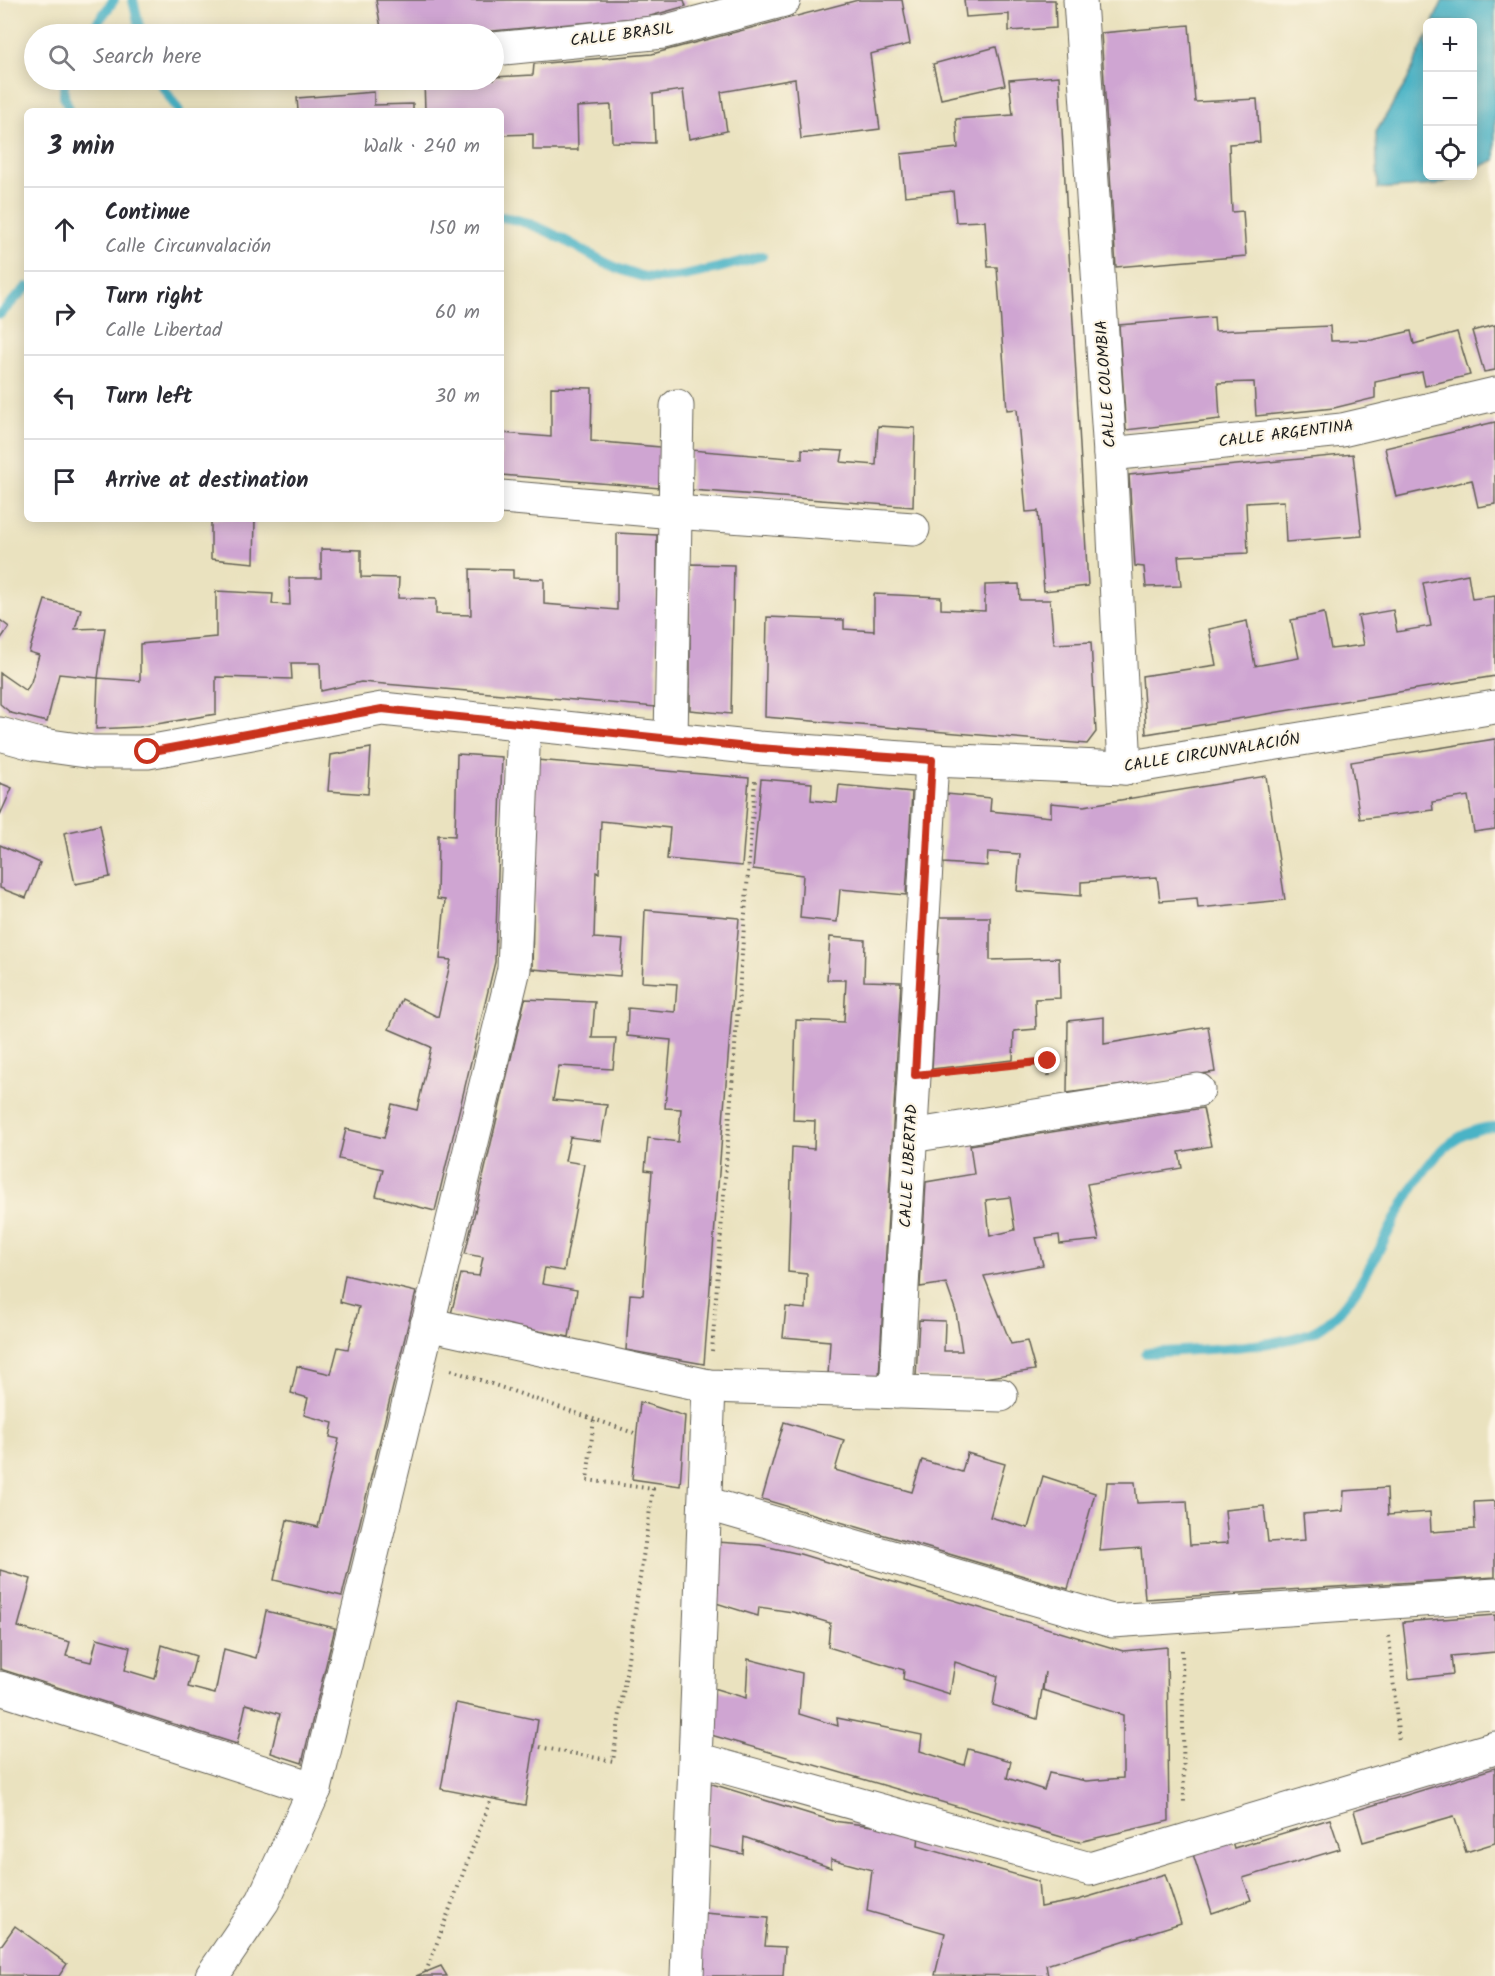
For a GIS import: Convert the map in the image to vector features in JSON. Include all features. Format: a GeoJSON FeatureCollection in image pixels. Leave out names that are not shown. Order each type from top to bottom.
{"type":"FeatureCollection","features":[{"type":"Feature","properties":{"kind":"street","name":"CALLE BRASIL"},"geometry":{"type":"LineString","coordinates":[[504,48],[663,32],[784,0]]}},
{"type":"Feature","properties":{"kind":"street","name":"CALLE COLOMBIA"},"geometry":{"type":"LineString","coordinates":[[1080,0],[1110,454],[1125,768]]}},
{"type":"Feature","properties":{"kind":"street","name":"CALLE ARGENTINA"},"geometry":{"type":"LineString","coordinates":[[1110,454],[1342,430],[1495,394]]}},
{"type":"Feature","properties":{"kind":"street"},"geometry":{"type":"LineString","coordinates":[[671,740],[677,406]]}},
{"type":"Feature","properties":{"kind":"street"},"geometry":{"type":"LineString","coordinates":[[504,497],[913,529]]}},
{"type":"Feature","properties":{"kind":"street","name":"CALLE CIRCUNVALACIÓN"},"geometry":{"type":"LineString","coordinates":[[0,734],[36,744],[93,752],[148,752],[382,709],[758,748],[932,760],[1125,768],[1495,708]]}},
{"type":"Feature","properties":{"kind":"street"},"geometry":{"type":"LineString","coordinates":[[212,1976],[263,1901],[315,1789],[514,969],[524,725]]}},
{"type":"Feature","properties":{"kind":"street","name":"CALLE LIBERTAD"},"geometry":{"type":"LineString","coordinates":[[896,1392],[932,760]]}},
{"type":"Feature","properties":{"kind":"street"},"geometry":{"type":"LineString","coordinates":[[911,1136],[1198,1090]]}},
{"type":"Feature","properties":{"kind":"street"},"geometry":{"type":"LineString","coordinates":[[427,1324],[709,1386],[1001,1395]]}},
{"type":"Feature","properties":{"kind":"street"},"geometry":{"type":"LineString","coordinates":[[687,1976],[709,1386]]}},
{"type":"Feature","properties":{"kind":"street"},"geometry":{"type":"LineString","coordinates":[[705,1503],[1112,1620],[1495,1595]]}},
{"type":"Feature","properties":{"kind":"street"},"geometry":{"type":"LineString","coordinates":[[0,1688],[315,1789]]}},
{"type":"Feature","properties":{"kind":"street"},"geometry":{"type":"LineString","coordinates":[[696,1759],[1090,1869],[1495,1748]]}},
{"type":"Feature","properties":{"kind":"path"},"geometry":{"type":"LineString","coordinates":[[709,1386],[758,748]]}},
{"type":"Feature","properties":{"kind":"path"},"geometry":{"type":"LineString","coordinates":[[915,1075],[1048,1061],[1050,1113]]}},
{"type":"Feature","properties":{"kind":"path"},"geometry":{"type":"LineString","coordinates":[[419,1359],[636,1434]]}},
{"type":"Feature","properties":{"kind":"path"},"geometry":{"type":"LineString","coordinates":[[534,1746],[613,1761],[653,1490],[587,1480],[594,1419]]}},
{"type":"Feature","properties":{"kind":"path"},"geometry":{"type":"LineString","coordinates":[[1386,1602],[1402,1776]]}},
{"type":"Feature","properties":{"kind":"path"},"geometry":{"type":"LineString","coordinates":[[1182,1616],[1184,1841]]}},
{"type":"Feature","properties":{"kind":"path"},"geometry":{"type":"LineString","coordinates":[[426,1972],[491,1799]]}},
{"type":"Feature","properties":{"kind":"water"},"geometry":{"type":"Polygon","coordinates":[[[1443,0],[1495,0],[1495,160],[1477,168],[1477,18],[1435,18],[1443,0]]]}},
{"type":"Feature","properties":{"kind":"water"},"geometry":{"type":"Polygon","coordinates":[[[1423,44],[1423,180],[1449,180],[1437,185],[1378,189],[1376,132],[1407,81],[1423,44]]]}},
{"type":"Feature","properties":{"kind":"building"},"geometry":{"type":"Polygon","coordinates":[[[376,0],[684,0],[686,6],[647,17],[504,30],[504,24],[380,24],[376,0]]]}},
{"type":"Feature","properties":{"kind":"building"},"geometry":{"type":"Polygon","coordinates":[[[858,0],[902,0],[910,44],[870,54],[880,129],[801,139],[795,79],[721,92],[727,131],[689,139],[683,90],[653,94],[655,143],[612,142],[611,105],[577,107],[578,150],[533,150],[533,134],[504,135],[504,108],[425,108],[424,90],[504,90],[504,76],[533,75],[534,64],[652,54],[858,0]]]}},
{"type":"Feature","properties":{"kind":"building"},"geometry":{"type":"Polygon","coordinates":[[[964,0],[1055,0],[1056,28],[1009,31],[1009,14],[966,17],[964,0]]]}},
{"type":"Feature","properties":{"kind":"building"},"geometry":{"type":"Polygon","coordinates":[[[1189,25],[1195,102],[1257,99],[1260,142],[1229,144],[1232,212],[1243,211],[1246,256],[1116,267],[1101,33],[1189,25]]]}},
{"type":"Feature","properties":{"kind":"building"},"geometry":{"type":"Polygon","coordinates":[[[996,47],[1005,85],[941,99],[933,64],[996,47]]]}},
{"type":"Feature","properties":{"kind":"building"},"geometry":{"type":"Polygon","coordinates":[[[1059,76],[1088,586],[1044,591],[1038,511],[1026,512],[1017,409],[1007,410],[997,267],[988,267],[985,221],[956,222],[953,191],[905,196],[901,154],[958,148],[956,119],[1013,115],[1009,80],[1059,76]]]}},
{"type":"Feature","properties":{"kind":"building"},"geometry":{"type":"Polygon","coordinates":[[[374,92],[374,105],[413,104],[413,108],[298,108],[297,98],[374,92]]]}},
{"type":"Feature","properties":{"kind":"building"},"geometry":{"type":"Polygon","coordinates":[[[1214,317],[1215,331],[1330,326],[1331,341],[1372,340],[1411,331],[1414,344],[1457,332],[1470,375],[1425,386],[1422,372],[1375,382],[1375,398],[1334,408],[1256,416],[1254,382],[1218,383],[1220,419],[1126,430],[1119,325],[1214,317]]]}},
{"type":"Feature","properties":{"kind":"building"},"geometry":{"type":"Polygon","coordinates":[[[1495,325],[1495,370],[1484,372],[1472,331],[1495,325]]]}},
{"type":"Feature","properties":{"kind":"building"},"geometry":{"type":"Polygon","coordinates":[[[551,387],[592,388],[591,441],[660,447],[660,488],[504,475],[504,433],[551,437],[551,387]]]}},
{"type":"Feature","properties":{"kind":"building"},"geometry":{"type":"Polygon","coordinates":[[[1495,422],[1495,504],[1478,507],[1472,480],[1396,497],[1385,448],[1495,422]]]}},
{"type":"Feature","properties":{"kind":"building"},"geometry":{"type":"Polygon","coordinates":[[[878,426],[915,428],[913,507],[691,490],[691,450],[802,459],[802,449],[843,451],[841,462],[876,465],[878,426]]]}},
{"type":"Feature","properties":{"kind":"building"},"geometry":{"type":"Polygon","coordinates":[[[1353,454],[1362,536],[1286,542],[1284,501],[1246,503],[1248,553],[1178,556],[1181,586],[1146,587],[1144,567],[1135,566],[1129,475],[1353,454]]]}},
{"type":"Feature","properties":{"kind":"building"},"geometry":{"type":"Polygon","coordinates":[[[211,522],[255,522],[254,563],[211,559],[211,522]]]}},
{"type":"Feature","properties":{"kind":"building"},"geometry":{"type":"Polygon","coordinates":[[[617,533],[657,535],[656,707],[361,682],[321,691],[320,663],[291,663],[292,679],[216,677],[216,714],[139,727],[96,729],[98,678],[140,681],[140,644],[216,637],[216,591],[273,594],[272,604],[290,605],[289,578],[321,578],[321,549],[361,550],[361,577],[399,578],[398,598],[436,599],[436,614],[471,615],[470,569],[513,570],[513,578],[544,579],[544,604],[617,610],[617,533]]]}},
{"type":"Feature","properties":{"kind":"building"},"geometry":{"type":"Polygon","coordinates":[[[690,564],[734,565],[731,714],[690,710],[690,564]]]}},
{"type":"Feature","properties":{"kind":"building"},"geometry":{"type":"Polygon","coordinates":[[[1468,574],[1472,599],[1495,596],[1495,676],[1146,734],[1142,676],[1216,665],[1209,629],[1247,621],[1255,666],[1299,658],[1291,620],[1324,613],[1331,649],[1364,645],[1358,616],[1393,610],[1397,632],[1431,626],[1423,583],[1468,574]]]}},
{"type":"Feature","properties":{"kind":"building"},"geometry":{"type":"Polygon","coordinates":[[[1019,584],[1020,600],[1050,600],[1054,644],[1091,642],[1096,732],[1087,744],[765,717],[767,617],[844,620],[844,629],[874,631],[874,594],[941,597],[941,609],[985,611],[985,585],[1019,584]]]}},
{"type":"Feature","properties":{"kind":"building"},"geometry":{"type":"Polygon","coordinates":[[[45,600],[81,609],[75,629],[105,628],[98,678],[59,674],[47,722],[11,713],[0,704],[0,673],[26,691],[31,682],[39,655],[29,652],[45,600]]]}},
{"type":"Feature","properties":{"kind":"building"},"geometry":{"type":"Polygon","coordinates":[[[0,620],[9,627],[0,640],[0,620]]]}},
{"type":"Feature","properties":{"kind":"building"},"geometry":{"type":"Polygon","coordinates":[[[1495,739],[1495,829],[1474,832],[1468,796],[1432,802],[1433,810],[1360,819],[1351,762],[1495,739]]]}},
{"type":"Feature","properties":{"kind":"building"},"geometry":{"type":"Polygon","coordinates":[[[371,748],[368,794],[328,791],[331,755],[371,748]]]}},
{"type":"Feature","properties":{"kind":"building"},"geometry":{"type":"Polygon","coordinates":[[[457,754],[502,757],[495,962],[435,1211],[376,1196],[383,1169],[339,1159],[346,1129],[384,1138],[392,1104],[417,1110],[431,1047],[389,1029],[402,999],[438,1017],[451,960],[440,959],[445,900],[437,899],[438,835],[455,836],[457,754]]]}},
{"type":"Feature","properties":{"kind":"building"},"geometry":{"type":"Polygon","coordinates":[[[536,760],[749,778],[742,866],[667,859],[670,828],[601,821],[599,873],[596,872],[594,938],[623,940],[620,976],[532,969],[536,760]]]}},
{"type":"Feature","properties":{"kind":"building"},"geometry":{"type":"Polygon","coordinates":[[[1266,776],[1285,900],[1198,908],[1197,898],[1160,901],[1157,877],[1081,882],[1081,896],[1017,891],[1020,854],[988,852],[987,866],[943,863],[946,794],[991,798],[990,811],[1051,817],[1051,803],[1084,806],[1266,776]]]}},
{"type":"Feature","properties":{"kind":"building"},"geometry":{"type":"Polygon","coordinates":[[[761,779],[812,783],[811,800],[837,803],[839,785],[912,792],[906,895],[840,889],[837,922],[800,918],[803,875],[753,869],[761,779]]]}},
{"type":"Feature","properties":{"kind":"building"},"geometry":{"type":"Polygon","coordinates":[[[0,783],[12,788],[0,815],[0,783]]]}},
{"type":"Feature","properties":{"kind":"building"},"geometry":{"type":"Polygon","coordinates":[[[100,825],[110,877],[75,884],[64,833],[100,825]]]}},
{"type":"Feature","properties":{"kind":"building"},"geometry":{"type":"Polygon","coordinates":[[[0,845],[40,863],[26,898],[0,888],[0,845]]]}},
{"type":"Feature","properties":{"kind":"building"},"geometry":{"type":"Polygon","coordinates":[[[645,910],[739,918],[704,1364],[626,1350],[630,1294],[643,1295],[652,1171],[645,1170],[648,1138],[678,1142],[681,1109],[665,1108],[671,1040],[627,1036],[628,1008],[675,1012],[677,984],[642,982],[645,910]]]}},
{"type":"Feature","properties":{"kind":"building"},"geometry":{"type":"Polygon","coordinates":[[[940,917],[990,917],[990,960],[1059,958],[1060,998],[1035,999],[1036,1029],[1014,1031],[1013,1060],[932,1069],[940,917]]]}},
{"type":"Feature","properties":{"kind":"building"},"geometry":{"type":"Polygon","coordinates":[[[830,937],[865,940],[864,981],[901,982],[879,1377],[828,1376],[830,1341],[783,1337],[786,1307],[806,1309],[807,1274],[788,1272],[792,1147],[814,1149],[815,1121],[793,1120],[796,1020],[844,1022],[846,980],[827,980],[830,937]]]}},
{"type":"Feature","properties":{"kind":"building"},"geometry":{"type":"Polygon","coordinates":[[[525,999],[595,1002],[592,1038],[616,1038],[613,1069],[559,1066],[553,1100],[607,1105],[601,1141],[570,1137],[565,1161],[584,1164],[564,1271],[545,1268],[542,1284],[577,1290],[569,1337],[451,1314],[461,1274],[479,1276],[483,1257],[465,1254],[525,999]]]}},
{"type":"Feature","properties":{"kind":"building"},"geometry":{"type":"Polygon","coordinates":[[[1104,1017],[1104,1044],[1208,1026],[1215,1072],[1067,1093],[1068,1021],[1104,1017]]]}},
{"type":"Feature","properties":{"kind":"building"},"geometry":{"type":"Polygon","coordinates":[[[1203,1108],[1211,1146],[1179,1152],[1182,1168],[1087,1184],[1099,1240],[1060,1244],[1059,1235],[1036,1238],[1043,1265],[984,1276],[1011,1344],[1027,1341],[1035,1370],[978,1379],[916,1377],[919,1320],[945,1321],[944,1351],[962,1351],[956,1312],[946,1283],[920,1287],[926,1182],[974,1174],[970,1145],[1203,1108]],[[1010,1197],[986,1200],[990,1236],[1015,1230],[1010,1197]]]}},
{"type":"Feature","properties":{"kind":"building"},"geometry":{"type":"Polygon","coordinates":[[[345,1275],[416,1292],[342,1596],[274,1580],[287,1520],[318,1527],[339,1439],[330,1437],[333,1423],[304,1415],[308,1398],[291,1393],[297,1366],[331,1374],[338,1347],[348,1349],[359,1307],[340,1302],[345,1275]]]}},
{"type":"Feature","properties":{"kind":"building"},"geometry":{"type":"Polygon","coordinates":[[[640,1402],[685,1416],[680,1486],[632,1479],[640,1402]]]}},
{"type":"Feature","properties":{"kind":"building"},"geometry":{"type":"Polygon","coordinates":[[[784,1422],[844,1440],[835,1470],[912,1492],[922,1460],[962,1472],[967,1453],[1005,1464],[990,1517],[1028,1528],[1043,1476],[1095,1493],[1068,1589],[762,1499],[784,1422]]]}},
{"type":"Feature","properties":{"kind":"building"},"geometry":{"type":"Polygon","coordinates":[[[1107,1482],[1135,1482],[1137,1503],[1187,1501],[1190,1545],[1228,1543],[1225,1510],[1264,1506],[1268,1542],[1305,1540],[1303,1514],[1343,1511],[1344,1491],[1387,1488],[1388,1515],[1430,1512],[1431,1532],[1475,1529],[1474,1502],[1495,1501],[1495,1577],[1145,1599],[1141,1548],[1100,1551],[1107,1482]]]}},
{"type":"Feature","properties":{"kind":"building"},"geometry":{"type":"Polygon","coordinates":[[[717,1542],[760,1545],[800,1554],[1123,1651],[1167,1647],[1169,1821],[1079,1842],[711,1735],[713,1688],[746,1698],[748,1659],[802,1673],[799,1714],[838,1726],[837,1718],[922,1735],[920,1751],[964,1765],[968,1749],[1011,1761],[1007,1778],[1044,1790],[1049,1773],[1086,1781],[1123,1778],[1123,1715],[1043,1690],[1045,1672],[1037,1719],[993,1705],[998,1676],[955,1662],[950,1694],[903,1679],[904,1670],[828,1647],[830,1623],[793,1612],[759,1607],[758,1616],[716,1603],[717,1542]]]}},
{"type":"Feature","properties":{"kind":"building"},"geometry":{"type":"Polygon","coordinates":[[[0,1570],[31,1579],[18,1627],[70,1642],[66,1656],[91,1662],[97,1638],[130,1647],[125,1670],[155,1679],[162,1645],[196,1656],[188,1687],[215,1694],[224,1649],[256,1658],[266,1611],[335,1628],[302,1763],[271,1753],[280,1714],[246,1704],[237,1744],[0,1669],[0,1570]]]}},
{"type":"Feature","properties":{"kind":"building"},"geometry":{"type":"Polygon","coordinates":[[[1495,1615],[1495,1652],[1451,1656],[1453,1674],[1409,1679],[1403,1622],[1495,1615]]]}},
{"type":"Feature","properties":{"kind":"building"},"geometry":{"type":"Polygon","coordinates":[[[456,1703],[538,1720],[525,1805],[441,1789],[456,1703]]]}},
{"type":"Feature","properties":{"kind":"building"},"geometry":{"type":"Polygon","coordinates":[[[1495,1768],[1495,1843],[1466,1852],[1454,1816],[1363,1842],[1354,1811],[1495,1768]]]}},
{"type":"Feature","properties":{"kind":"building"},"geometry":{"type":"Polygon","coordinates":[[[709,1783],[833,1821],[919,1832],[918,1846],[1038,1881],[1040,1907],[1078,1900],[1165,1874],[1181,1923],[1046,1965],[1048,1976],[935,1975],[945,1933],[867,1911],[872,1870],[831,1859],[831,1868],[744,1837],[743,1854],[707,1846],[709,1783]]]}},
{"type":"Feature","properties":{"kind":"building"},"geometry":{"type":"Polygon","coordinates":[[[1330,1819],[1340,1849],[1243,1878],[1251,1900],[1212,1913],[1191,1848],[1230,1835],[1234,1848],[1330,1819]]]}},
{"type":"Feature","properties":{"kind":"building"},"geometry":{"type":"Polygon","coordinates":[[[704,1913],[768,1918],[765,1946],[785,1947],[783,1976],[702,1976],[704,1913]]]}},
{"type":"Feature","properties":{"kind":"building"},"geometry":{"type":"Polygon","coordinates":[[[15,1926],[67,1964],[59,1976],[0,1975],[0,1947],[15,1926]]]}},
{"type":"Feature","properties":{"kind":"building"},"geometry":{"type":"Polygon","coordinates":[[[441,1966],[447,1976],[416,1976],[441,1966]]]}},
{"type":"Feature","properties":{"kind":"waterway"},"geometry":{"type":"LineString","coordinates":[[96,24],[114,0]]}},
{"type":"Feature","properties":{"kind":"waterway"},"geometry":{"type":"LineString","coordinates":[[133,0],[139,24]]}},
{"type":"Feature","properties":{"kind":"waterway"},"geometry":{"type":"LineString","coordinates":[[64,90],[69,108]]}},
{"type":"Feature","properties":{"kind":"waterway"},"geometry":{"type":"LineString","coordinates":[[165,90],[177,108]]}},
{"type":"Feature","properties":{"kind":"waterway"},"geometry":{"type":"LineString","coordinates":[[504,218],[540,228],[609,264],[645,277],[688,275],[762,256]]}},
{"type":"Feature","properties":{"kind":"waterway"},"geometry":{"type":"LineString","coordinates":[[0,314],[24,290]]}},
{"type":"Feature","properties":{"kind":"waterway"},"geometry":{"type":"LineString","coordinates":[[1146,1353],[1261,1344],[1304,1335],[1318,1329],[1342,1308],[1362,1280],[1417,1181],[1438,1154],[1464,1135],[1495,1127]]}},
{"type":"Feature","properties":{"kind":"route"},"geometry":{"type":"LineString","coordinates":[[148,752],[382,709],[758,748],[932,760],[915,1075],[1048,1061]]}}]}
